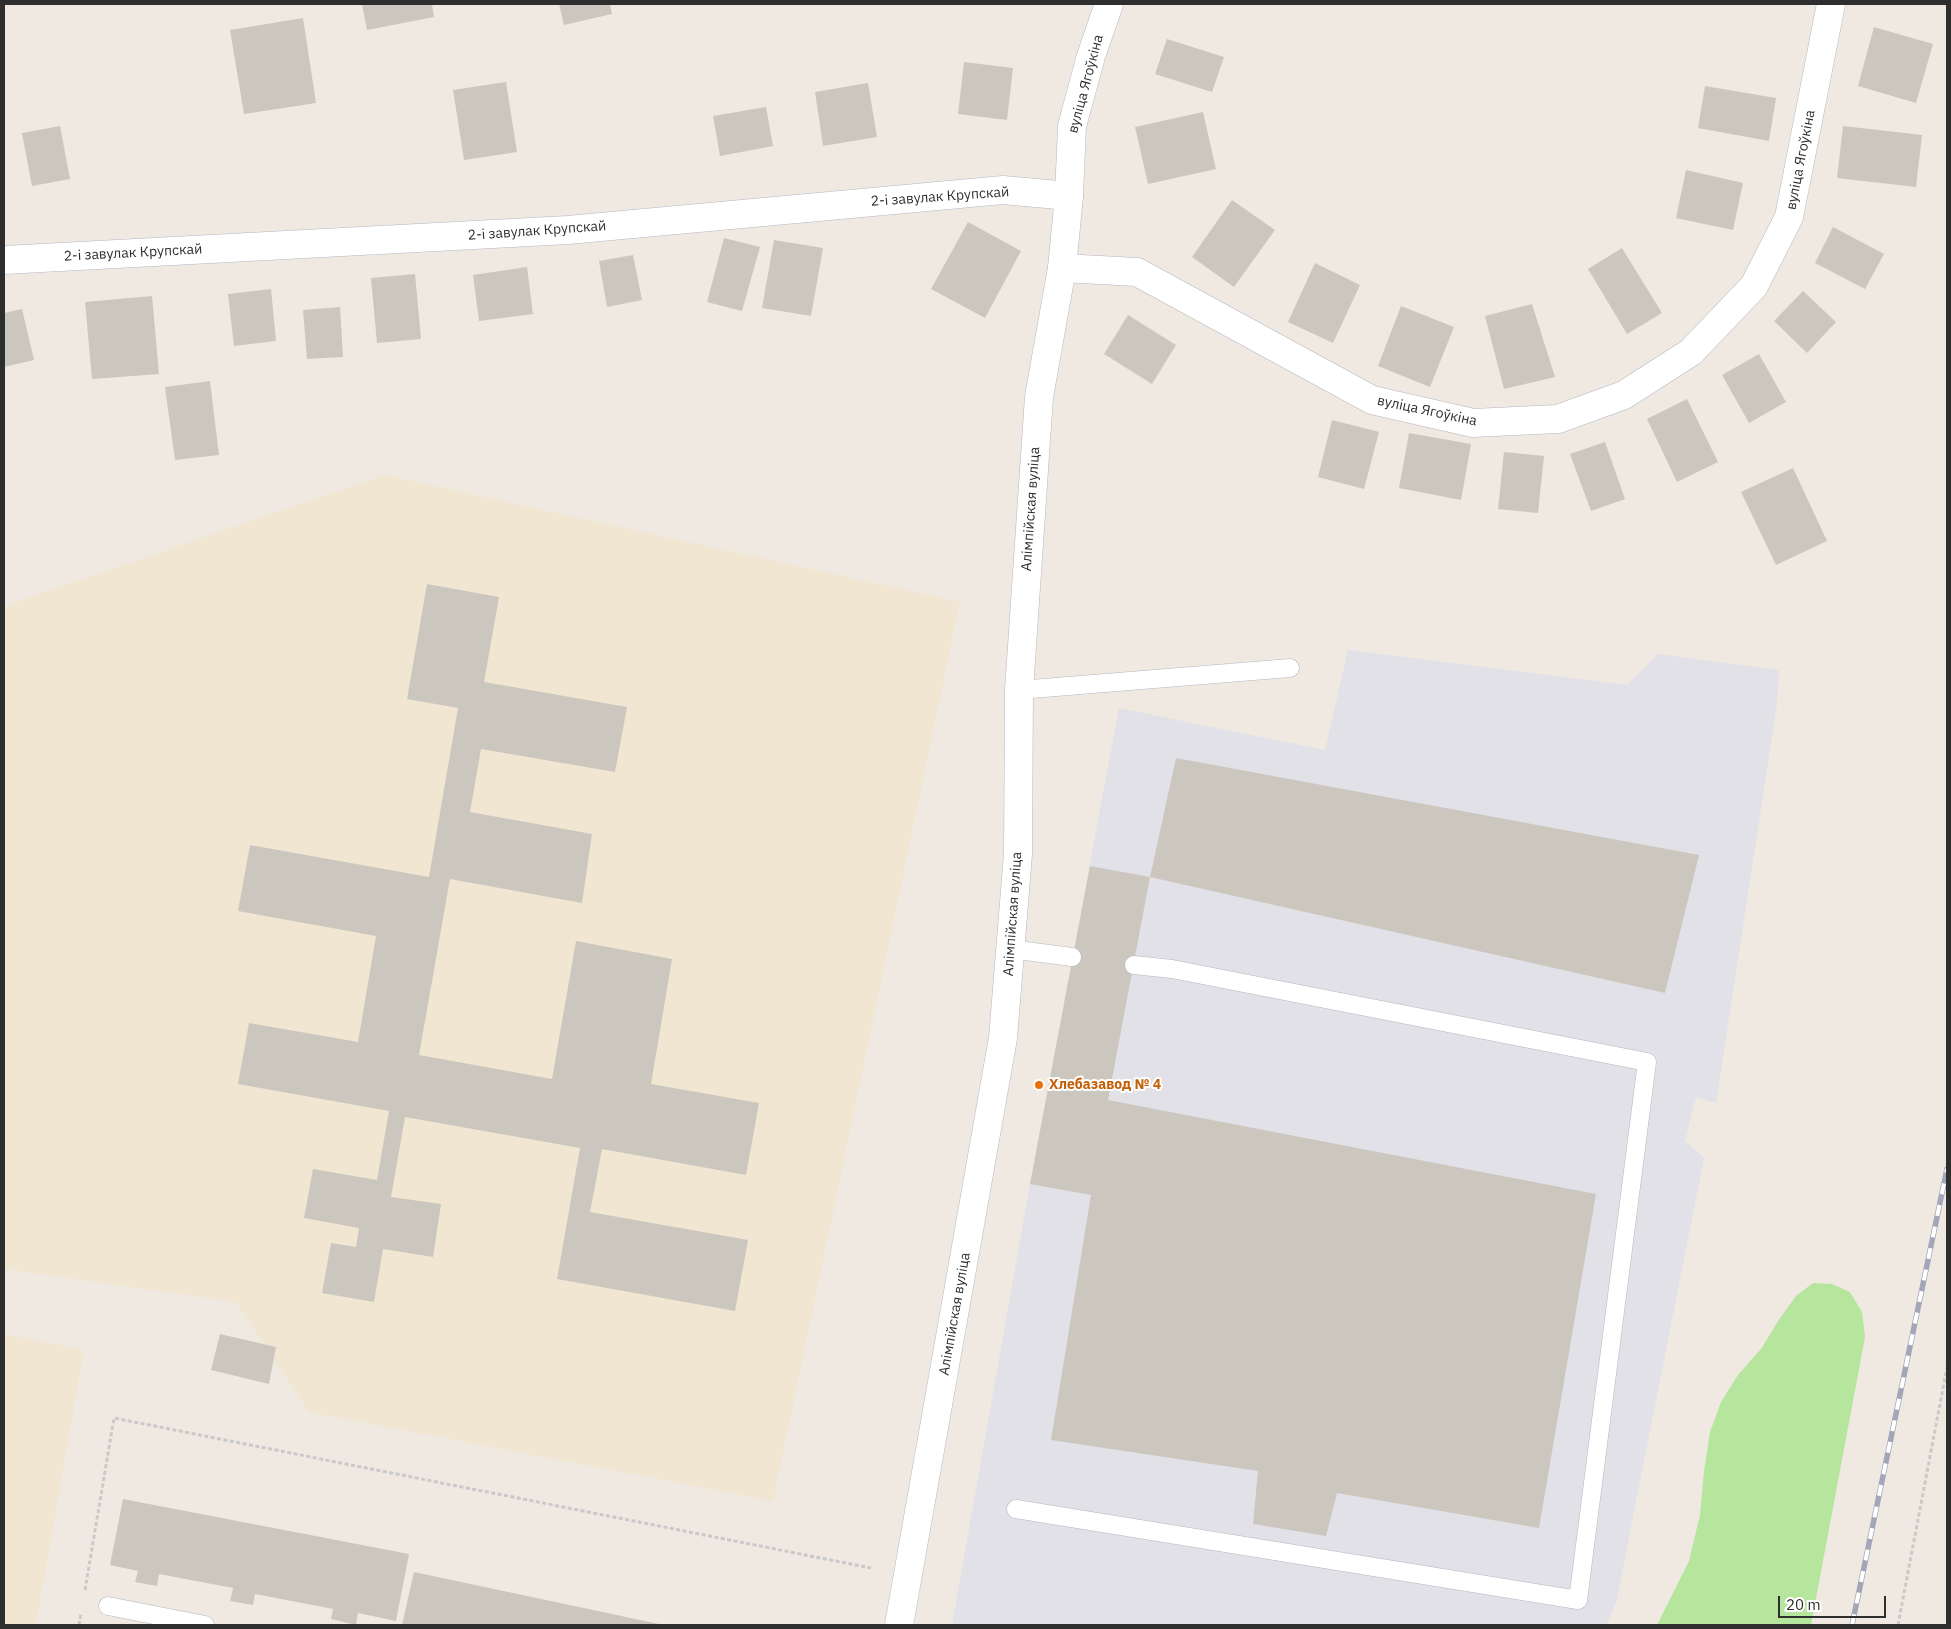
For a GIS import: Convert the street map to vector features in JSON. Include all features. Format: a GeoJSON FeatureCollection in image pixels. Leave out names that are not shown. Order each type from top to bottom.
{"type":"FeatureCollection","features":[{"type":"Feature","properties":{"kind":"street","name":"вуліца Ягоўкіна"},"geometry":{"type":"LineString","coordinates":[[1069,196],[1072,126],[1090,56],[1109,4]]}},
{"type":"Feature","properties":{"kind":"street","name":"вуліца Ягоўкіна"},"geometry":{"type":"LineString","coordinates":[[1062,268],[1137,272],[1372,400],[1473,423],[1558,419],[1624,395],[1691,352],[1754,286],[1789,217],[1831,4]]}},
{"type":"Feature","properties":{"kind":"street","name":"2-і завулак Крупскай"},"geometry":{"type":"LineString","coordinates":[[4,260],[568,230],[1002,190],[1069,196]]}},
{"type":"Feature","properties":{"kind":"street","name":"Алімпійская вуліца"},"geometry":{"type":"LineString","coordinates":[[899,1625],[1004,1038],[1018,854],[1019,690],[1039,397],[1062,268],[1069,196]]}},
{"type":"Feature","properties":{"kind":"lane"},"geometry":{"type":"LineString","coordinates":[[1019,690],[1290,668]]}},
{"type":"Feature","properties":{"kind":"lane"},"geometry":{"type":"LineString","coordinates":[[1010,950],[1072,957]]}},
{"type":"Feature","properties":{"kind":"lane"},"geometry":{"type":"LineString","coordinates":[[1016,1509],[1578,1600],[1647,1062],[1172,968],[1134,965]]}},
{"type":"Feature","properties":{"kind":"lane"},"geometry":{"type":"LineString","coordinates":[[108,1606],[205,1625]]}},
{"type":"Feature","properties":{"kind":"path"},"geometry":{"type":"LineString","coordinates":[[1898,1625],[1947,1367]]}},
{"type":"Feature","properties":{"kind":"path"},"geometry":{"type":"LineString","coordinates":[[84,1594],[114,1418],[872,1568]]}},
{"type":"Feature","properties":{"kind":"path"},"geometry":{"type":"LineString","coordinates":[[79,1625],[82,1610]]}},
{"type":"Feature","properties":{"kind":"shaded area"},"geometry":{"type":"Polygon","coordinates":[[[385,475],[960,602],[773,1501],[309,1412],[236,1302],[4,1269],[4,606],[385,475]]]}},
{"type":"Feature","properties":{"kind":"shaded area","name":"Хлебазавод № 4"},"geometry":{"type":"Polygon","coordinates":[[[1348,650],[1627,685],[1658,654],[1779,670],[1777,704],[1716,1103],[1696,1097],[1685,1141],[1704,1158],[1616,1603],[1606,1625],[952,1625],[1030,1184],[1119,708],[1325,750],[1348,650]]]}},
{"type":"Feature","properties":{"kind":"shaded area"},"geometry":{"type":"Polygon","coordinates":[[[4,1334],[84,1350],[36,1625],[4,1625],[4,1334]]]}},
{"type":"Feature","properties":{"kind":"green space"},"geometry":{"type":"Polygon","coordinates":[[[1813,1283],[1832,1284],[1850,1292],[1862,1312],[1865,1337],[1811,1625],[1657,1625],[1689,1561],[1700,1515],[1710,1432],[1721,1402],[1738,1375],[1761,1349],[1796,1296],[1813,1283]]]}},
{"type":"Feature","properties":{"kind":"building"},"geometry":{"type":"Polygon","coordinates":[[[362,4],[432,4],[434,17],[367,30],[362,4]]]}},
{"type":"Feature","properties":{"kind":"building"},"geometry":{"type":"Polygon","coordinates":[[[559,4],[610,4],[612,14],[564,25],[559,4]]]}},
{"type":"Feature","properties":{"kind":"building"},"geometry":{"type":"Polygon","coordinates":[[[303,18],[316,103],[244,114],[230,30],[303,18]]]}},
{"type":"Feature","properties":{"kind":"building"},"geometry":{"type":"Polygon","coordinates":[[[1874,27],[1933,44],[1916,103],[1858,86],[1874,27]]]}},
{"type":"Feature","properties":{"kind":"building"},"geometry":{"type":"Polygon","coordinates":[[[1167,39],[1224,57],[1212,92],[1155,74],[1167,39]]]}},
{"type":"Feature","properties":{"kind":"building"},"geometry":{"type":"Polygon","coordinates":[[[964,62],[1013,68],[1007,120],[958,114],[964,62]]]}},
{"type":"Feature","properties":{"kind":"building"},"geometry":{"type":"Polygon","coordinates":[[[506,82],[517,152],[464,160],[453,90],[506,82]]]}},
{"type":"Feature","properties":{"kind":"building"},"geometry":{"type":"Polygon","coordinates":[[[868,83],[877,137],[823,146],[815,92],[868,83]]]}},
{"type":"Feature","properties":{"kind":"building"},"geometry":{"type":"Polygon","coordinates":[[[1705,86],[1776,98],[1769,141],[1698,128],[1705,86]]]}},
{"type":"Feature","properties":{"kind":"building"},"geometry":{"type":"Polygon","coordinates":[[[766,107],[773,146],[720,156],[713,116],[766,107]]]}},
{"type":"Feature","properties":{"kind":"building"},"geometry":{"type":"Polygon","coordinates":[[[1203,112],[1216,169],[1148,184],[1135,127],[1203,112]]]}},
{"type":"Feature","properties":{"kind":"building"},"geometry":{"type":"Polygon","coordinates":[[[60,126],[70,179],[32,186],[22,133],[60,126]]]}},
{"type":"Feature","properties":{"kind":"building"},"geometry":{"type":"Polygon","coordinates":[[[1843,126],[1922,135],[1916,187],[1837,178],[1843,126]]]}},
{"type":"Feature","properties":{"kind":"building"},"geometry":{"type":"Polygon","coordinates":[[[1686,170],[1743,183],[1733,230],[1676,218],[1686,170]]]}},
{"type":"Feature","properties":{"kind":"building"},"geometry":{"type":"Polygon","coordinates":[[[1232,200],[1275,230],[1234,287],[1192,257],[1232,200]]]}},
{"type":"Feature","properties":{"kind":"building"},"geometry":{"type":"Polygon","coordinates":[[[968,222],[1021,251],[985,318],[931,289],[968,222]]]}},
{"type":"Feature","properties":{"kind":"building"},"geometry":{"type":"Polygon","coordinates":[[[1833,227],[1884,254],[1865,289],[1815,263],[1833,227]]]}},
{"type":"Feature","properties":{"kind":"building"},"geometry":{"type":"Polygon","coordinates":[[[724,238],[760,247],[742,311],[707,302],[724,238]]]}},
{"type":"Feature","properties":{"kind":"building"},"geometry":{"type":"Polygon","coordinates":[[[774,240],[823,248],[811,316],[762,308],[774,240]]]}},
{"type":"Feature","properties":{"kind":"building"},"geometry":{"type":"Polygon","coordinates":[[[1622,248],[1662,313],[1627,334],[1588,269],[1622,248]]]}},
{"type":"Feature","properties":{"kind":"building"},"geometry":{"type":"Polygon","coordinates":[[[633,255],[642,300],[607,307],[599,261],[633,255]]]}},
{"type":"Feature","properties":{"kind":"building"},"geometry":{"type":"Polygon","coordinates":[[[1315,263],[1360,285],[1333,343],[1288,322],[1315,263]]]}},
{"type":"Feature","properties":{"kind":"building"},"geometry":{"type":"Polygon","coordinates":[[[527,267],[533,314],[479,321],[473,275],[527,267]]]}},
{"type":"Feature","properties":{"kind":"building"},"geometry":{"type":"Polygon","coordinates":[[[415,274],[421,339],[377,343],[371,278],[415,274]]]}},
{"type":"Feature","properties":{"kind":"building"},"geometry":{"type":"Polygon","coordinates":[[[271,289],[276,341],[234,346],[228,294],[271,289]]]}},
{"type":"Feature","properties":{"kind":"building"},"geometry":{"type":"Polygon","coordinates":[[[1803,291],[1836,322],[1807,353],[1774,321],[1803,291]]]}},
{"type":"Feature","properties":{"kind":"building"},"geometry":{"type":"Polygon","coordinates":[[[152,296],[159,374],[92,379],[85,302],[152,296]]]}},
{"type":"Feature","properties":{"kind":"building"},"geometry":{"type":"Polygon","coordinates":[[[1532,304],[1555,377],[1504,389],[1485,316],[1532,304]]]}},
{"type":"Feature","properties":{"kind":"building"},"geometry":{"type":"Polygon","coordinates":[[[1401,306],[1454,327],[1430,387],[1378,366],[1401,306]]]}},
{"type":"Feature","properties":{"kind":"building"},"geometry":{"type":"Polygon","coordinates":[[[340,307],[343,357],[307,359],[303,310],[340,307]]]}},
{"type":"Feature","properties":{"kind":"building"},"geometry":{"type":"Polygon","coordinates":[[[22,309],[34,360],[4,367],[4,313],[22,309]]]}},
{"type":"Feature","properties":{"kind":"building"},"geometry":{"type":"Polygon","coordinates":[[[1128,315],[1176,345],[1152,384],[1104,354],[1128,315]]]}},
{"type":"Feature","properties":{"kind":"building"},"geometry":{"type":"Polygon","coordinates":[[[1759,354],[1786,402],[1749,423],[1722,375],[1759,354]]]}},
{"type":"Feature","properties":{"kind":"building"},"geometry":{"type":"Polygon","coordinates":[[[210,381],[219,455],[175,460],[165,387],[210,381]]]}},
{"type":"Feature","properties":{"kind":"building"},"geometry":{"type":"Polygon","coordinates":[[[1687,399],[1718,462],[1677,482],[1647,419],[1687,399]]]}},
{"type":"Feature","properties":{"kind":"building"},"geometry":{"type":"Polygon","coordinates":[[[1332,420],[1379,432],[1364,489],[1318,477],[1332,420]]]}},
{"type":"Feature","properties":{"kind":"building"},"geometry":{"type":"Polygon","coordinates":[[[1409,433],[1471,444],[1461,500],[1399,488],[1409,433]]]}},
{"type":"Feature","properties":{"kind":"building"},"geometry":{"type":"Polygon","coordinates":[[[1605,442],[1625,499],[1591,511],[1570,454],[1605,442]]]}},
{"type":"Feature","properties":{"kind":"building"},"geometry":{"type":"Polygon","coordinates":[[[1504,452],[1544,456],[1538,513],[1498,509],[1504,452]]]}},
{"type":"Feature","properties":{"kind":"building"},"geometry":{"type":"Polygon","coordinates":[[[1793,468],[1827,541],[1776,565],[1741,492],[1793,468]]]}},
{"type":"Feature","properties":{"kind":"building"},"geometry":{"type":"Polygon","coordinates":[[[427,584],[499,597],[484,682],[627,707],[615,772],[481,749],[470,812],[592,834],[582,903],[450,879],[419,1055],[552,1079],[576,941],[672,959],[651,1084],[759,1103],[746,1175],[602,1149],[590,1212],[748,1240],[735,1311],[557,1279],[580,1148],[405,1117],[391,1197],[441,1204],[433,1257],[383,1249],[374,1302],[322,1293],[331,1243],[356,1247],[359,1228],[304,1218],[313,1169],[377,1180],[389,1111],[238,1084],[249,1023],[358,1042],[376,936],[238,911],[250,845],[429,877],[458,708],[407,699],[427,584]]]}},
{"type":"Feature","properties":{"kind":"building"},"geometry":{"type":"Polygon","coordinates":[[[1176,758],[1699,855],[1665,993],[1150,877],[1176,758]]]}},
{"type":"Feature","properties":{"kind":"building"},"geometry":{"type":"Polygon","coordinates":[[[1090,866],[1150,877],[1108,1100],[1596,1194],[1539,1528],[1337,1493],[1326,1536],[1253,1524],[1258,1471],[1051,1440],[1091,1195],[1030,1184],[1090,866]]]}},
{"type":"Feature","properties":{"kind":"building"},"geometry":{"type":"Polygon","coordinates":[[[220,1334],[276,1347],[269,1384],[211,1370],[220,1334]]]}},
{"type":"Feature","properties":{"kind":"building"},"geometry":{"type":"Polygon","coordinates":[[[123,1499],[409,1554],[396,1621],[358,1613],[356,1625],[331,1619],[333,1609],[255,1594],[253,1605],[230,1601],[233,1588],[159,1574],[157,1586],[135,1582],[138,1571],[110,1565],[123,1499]]]}},
{"type":"Feature","properties":{"kind":"building"},"geometry":{"type":"Polygon","coordinates":[[[414,1572],[659,1624],[659,1625],[402,1625],[414,1572]]]}},
{"type":"Feature","properties":{"kind":"railway"},"geometry":{"type":"LineString","coordinates":[[1852,1625],[1947,1169]]}},
{"type":"Feature","properties":{"kind":"place","name":"Хлебазавод № 4"},"geometry":{"type":"Point","coordinates":[1039,1085]}}]}
